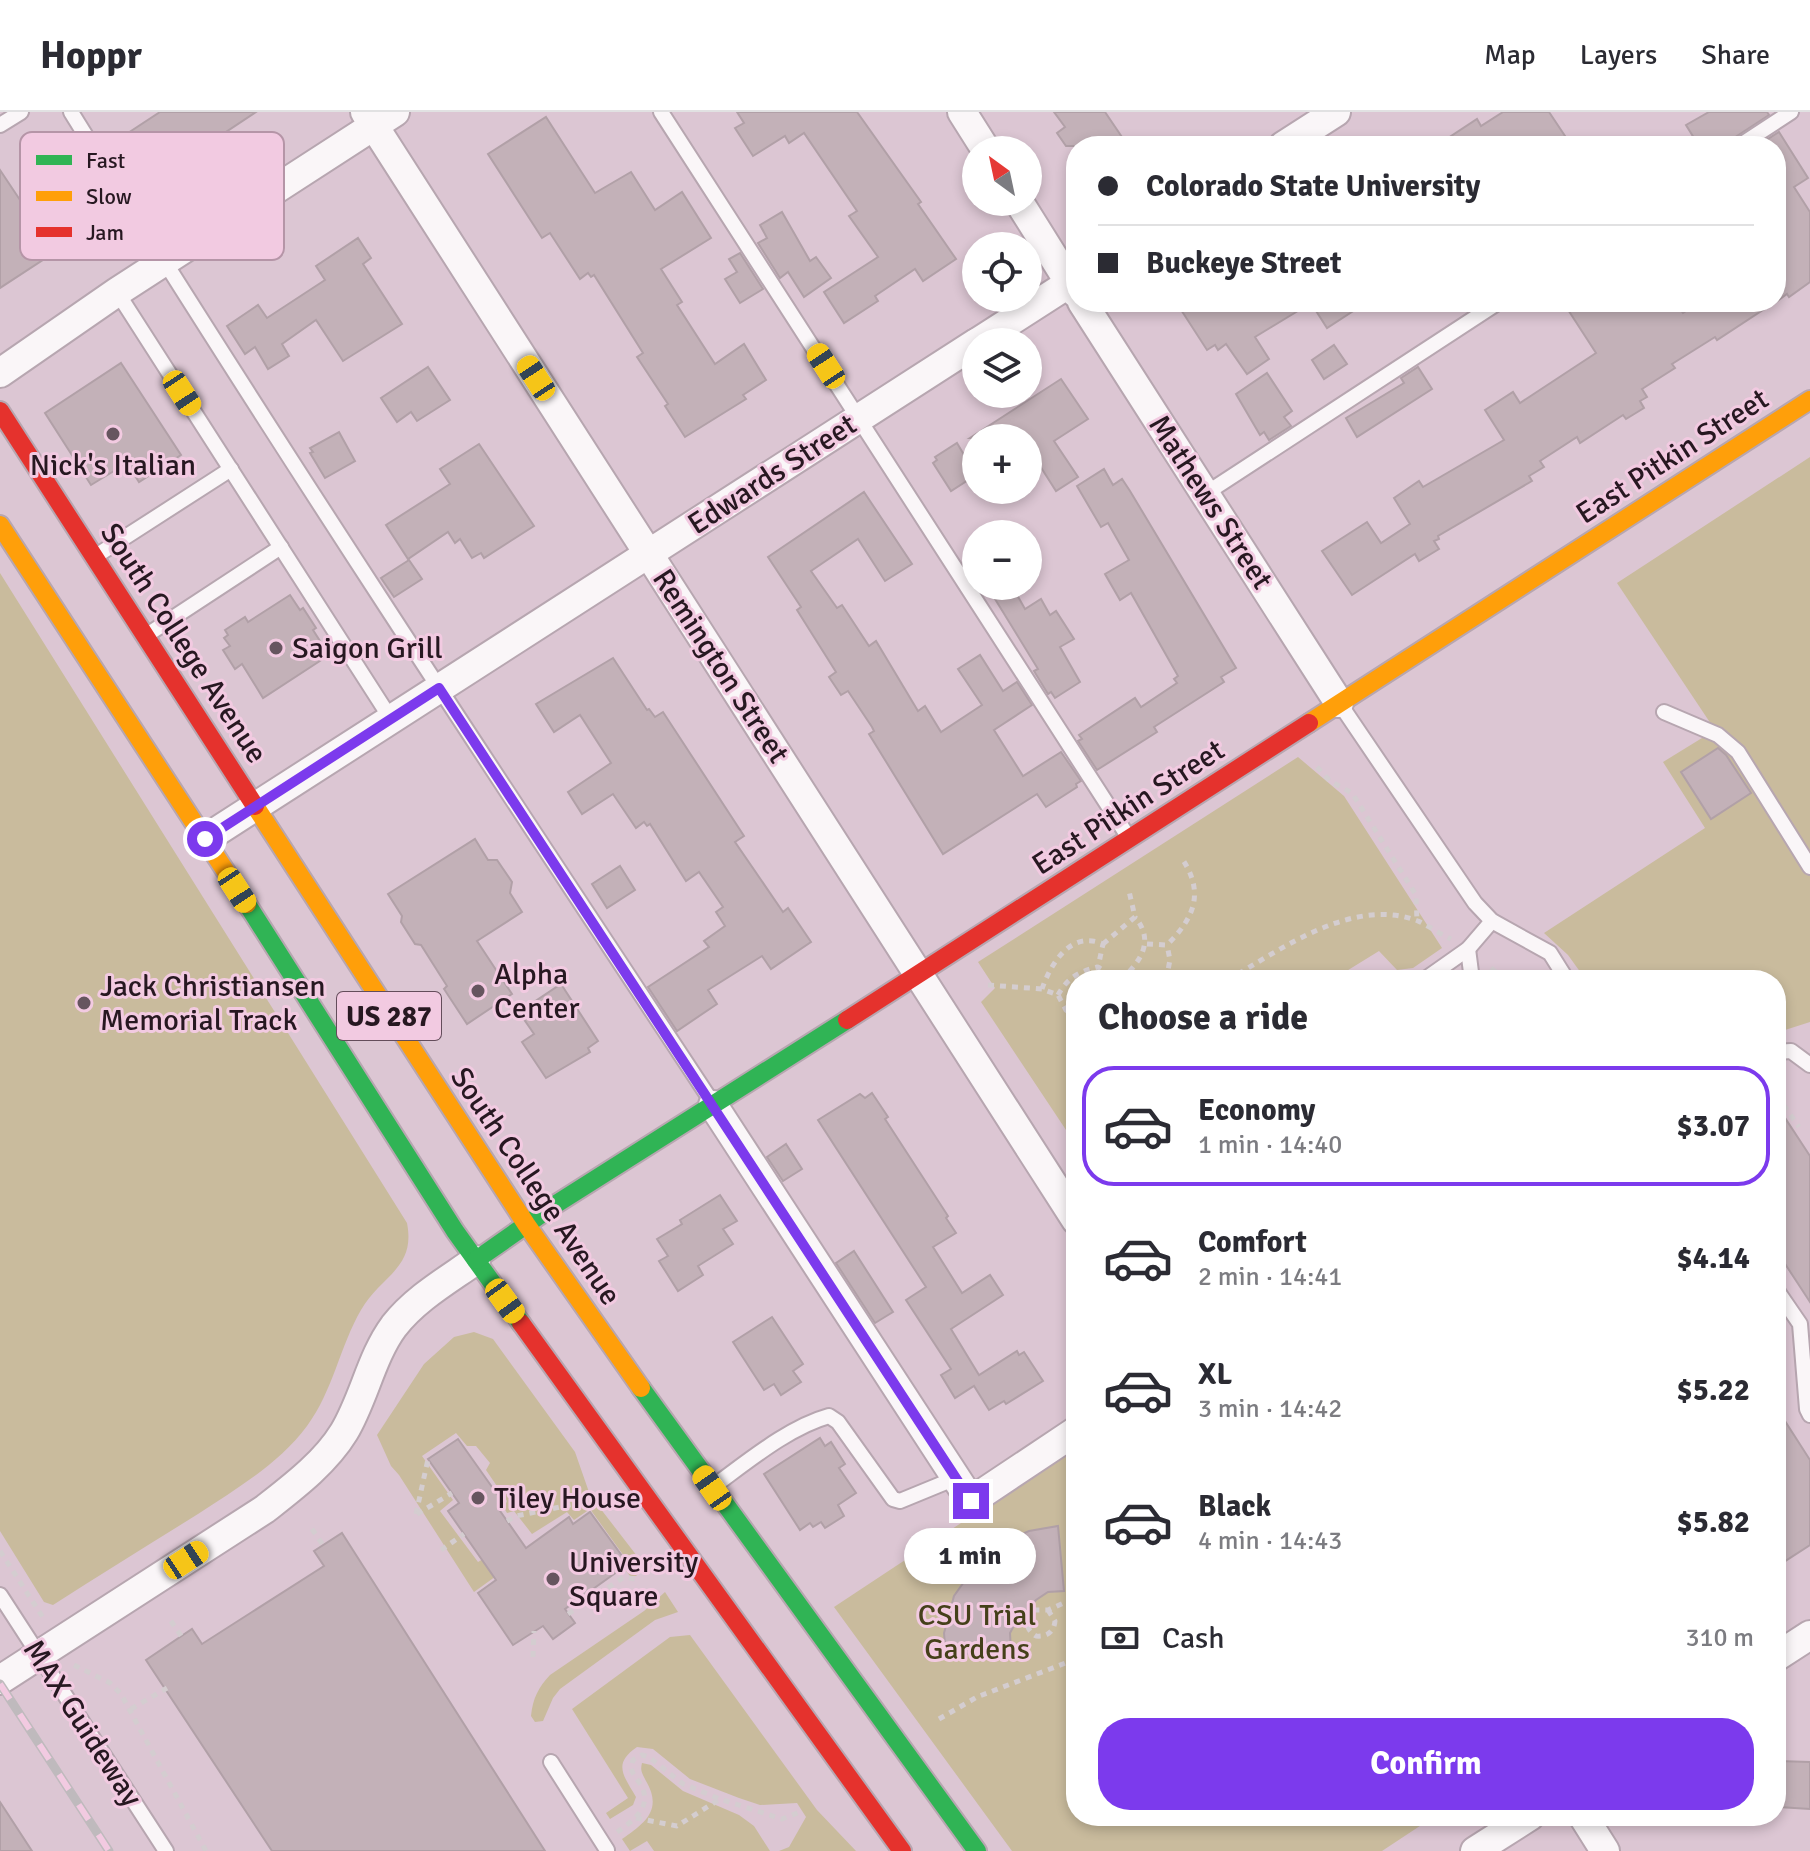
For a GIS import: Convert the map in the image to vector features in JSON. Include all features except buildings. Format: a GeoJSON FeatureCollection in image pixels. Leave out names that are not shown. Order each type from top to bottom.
{"type":"FeatureCollection","features":[{"type":"Feature","properties":{"kind":"main road","name":"East Pitkin Street"},"geometry":{"type":"LineString","coordinates":[[476,1260],[526,1224],[1810,400]]}},
{"type":"Feature","properties":{"kind":"main road","name":"South College Avenue"},"geometry":{"type":"LineString","coordinates":[[0,411],[526,1224],[712,1488],[977,1851]]}},
{"type":"Feature","properties":{"kind":"main road","name":"US 287"},"geometry":{"type":"LineString","coordinates":[[0,525],[476,1260],[902,1851]]}},
{"type":"Feature","properties":{"kind":"street"},"geometry":{"type":"LineString","coordinates":[[962,112],[977,136]]}},
{"type":"Feature","properties":{"kind":"street"},"geometry":{"type":"LineString","coordinates":[[1299,136],[1336,112]]}},
{"type":"Feature","properties":{"kind":"street"},"geometry":{"type":"LineString","coordinates":[[284,181],[378,117]]}},
{"type":"Feature","properties":{"kind":"street","name":"Remington Street"},"geometry":{"type":"LineString","coordinates":[[378,117],[649,553],[1066,1204]]}},
{"type":"Feature","properties":{"kind":"street","name":"Mathews Street"},"geometry":{"type":"LineString","coordinates":[[1028,216],[1066,274]]}},
{"type":"Feature","properties":{"kind":"street"},"geometry":{"type":"LineString","coordinates":[[0,373],[167,260]]}},
{"type":"Feature","properties":{"kind":"street","name":"Edwards Street"},"geometry":{"type":"LineString","coordinates":[[1003,328],[1066,294]]}},
{"type":"Feature","properties":{"kind":"street","name":"Mathews Street"},"geometry":{"type":"LineString","coordinates":[[1090,312],[1339,703]]}},
{"type":"Feature","properties":{"kind":"street","name":"Edwards Street"},"geometry":{"type":"LineString","coordinates":[[205,839],[962,352]]}},
{"type":"Feature","properties":{"kind":"street"},"geometry":{"type":"LineString","coordinates":[[713,1105],[971,1501],[1066,1438]]}},
{"type":"Feature","properties":{"kind":"street"},"geometry":{"type":"LineString","coordinates":[[0,1680],[254,1516],[295,1485],[320,1462],[343,1434],[394,1327],[416,1303],[476,1260]]}},
{"type":"Feature","properties":{"kind":"street"},"geometry":{"type":"LineString","coordinates":[[1786,1651],[1809,1638]]}},
{"type":"Feature","properties":{"kind":"street"},"geometry":{"type":"LineString","coordinates":[[1475,1851],[1514,1826]]}},
{"type":"Feature","properties":{"kind":"street"},"geometry":{"type":"LineString","coordinates":[[1589,1826],[1605,1851]]}},
{"type":"Feature","properties":{"kind":"lane"},"geometry":{"type":"LineString","coordinates":[[0,125],[21,112]]}},
{"type":"Feature","properties":{"kind":"lane"},"geometry":{"type":"LineString","coordinates":[[71,112],[83,132]]}},
{"type":"Feature","properties":{"kind":"lane"},"geometry":{"type":"LineString","coordinates":[[661,112],[1130,839]]}},
{"type":"Feature","properties":{"kind":"lane"},"geometry":{"type":"LineString","coordinates":[[1754,136],[1791,112]]}},
{"type":"Feature","properties":{"kind":"lane"},"geometry":{"type":"LineString","coordinates":[[164,262],[713,1105]]}},
{"type":"Feature","properties":{"kind":"lane"},"geometry":{"type":"LineString","coordinates":[[117,292],[391,719]]}},
{"type":"Feature","properties":{"kind":"lane"},"geometry":{"type":"LineString","coordinates":[[1205,494],[1484,312]]}},
{"type":"Feature","properties":{"kind":"lane"},"geometry":{"type":"LineString","coordinates":[[95,556],[231,469]]}},
{"type":"Feature","properties":{"kind":"lane"},"geometry":{"type":"LineString","coordinates":[[146,635],[281,547]]}},
{"type":"Feature","properties":{"kind":"lane"},"geometry":{"type":"LineString","coordinates":[[1339,703],[1475,903],[1492,921],[1550,953],[1561,970]]}},
{"type":"Feature","properties":{"kind":"lane"},"geometry":{"type":"LineString","coordinates":[[1664,712],[1718,735],[1738,752],[1810,867]]}},
{"type":"Feature","properties":{"kind":"lane"},"geometry":{"type":"LineString","coordinates":[[1438,970],[1468,949],[1492,921]]}},
{"type":"Feature","properties":{"kind":"lane"},"geometry":{"type":"LineString","coordinates":[[1468,949],[1469,970]]}},
{"type":"Feature","properties":{"kind":"lane"},"geometry":{"type":"LineString","coordinates":[[1786,1051],[1791,1051],[1810,1065]]}},
{"type":"Feature","properties":{"kind":"lane"},"geometry":{"type":"LineString","coordinates":[[1786,1304],[1800,1324],[1810,1415]]}},
{"type":"Feature","properties":{"kind":"lane"},"geometry":{"type":"LineString","coordinates":[[712,1488],[767,1448],[829,1416],[838,1422],[893,1499],[900,1501],[956,1478]]}},
{"type":"Feature","properties":{"kind":"lane","name":"MAX Guideway"},"geometry":{"type":"LineString","coordinates":[[0,1595],[166,1851]]}},
{"type":"Feature","properties":{"kind":"lane"},"geometry":{"type":"LineString","coordinates":[[551,1762],[607,1850]]}},
{"type":"Feature","properties":{"kind":"path"},"geometry":{"type":"LineString","coordinates":[[1317,767],[1330,781],[1352,793],[1416,895],[1417,921]]}},
{"type":"Feature","properties":{"kind":"path"},"geometry":{"type":"LineString","coordinates":[[1167,945],[1190,918],[1194,901],[1194,883],[1181,857]]}},
{"type":"Feature","properties":{"kind":"path"},"geometry":{"type":"LineString","coordinates":[[1129,891],[1135,917],[1142,926],[1147,944],[1143,955],[1129,970]]}},
{"type":"Feature","properties":{"kind":"path"},"geometry":{"type":"LineString","coordinates":[[1245,970],[1311,931],[1344,920],[1384,915],[1417,921],[1468,949],[1493,970]]}},
{"type":"Feature","properties":{"kind":"path"},"geometry":{"type":"LineString","coordinates":[[1098,967],[1103,944],[1135,917]]}},
{"type":"Feature","properties":{"kind":"path"},"geometry":{"type":"LineString","coordinates":[[1042,989],[1056,958],[1068,947],[1084,942],[1103,944]]}},
{"type":"Feature","properties":{"kind":"path"},"geometry":{"type":"LineString","coordinates":[[1147,944],[1167,945]]}},
{"type":"Feature","properties":{"kind":"path"},"geometry":{"type":"LineString","coordinates":[[1167,945],[1168,970]]}},
{"type":"Feature","properties":{"kind":"path"},"geometry":{"type":"LineString","coordinates":[[1084,970],[1098,967],[1103,970]]}},
{"type":"Feature","properties":{"kind":"path"},"geometry":{"type":"LineString","coordinates":[[988,985],[1042,989],[1058,995],[1066,1010]]}},
{"type":"Feature","properties":{"kind":"path"},"geometry":{"type":"LineString","coordinates":[[1058,995],[1066,985]]}},
{"type":"Feature","properties":{"kind":"path"},"geometry":{"type":"LineString","coordinates":[[1786,1108],[1799,1127]]}},
{"type":"Feature","properties":{"kind":"path"},"geometry":{"type":"LineString","coordinates":[[428,1459],[416,1514],[452,1493]]}},
{"type":"Feature","properties":{"kind":"path"},"geometry":{"type":"LineString","coordinates":[[507,1521],[516,1516],[599,1499]]}},
{"type":"Feature","properties":{"kind":"path"},"geometry":{"type":"LineString","coordinates":[[312,1529],[323,1545]]}},
{"type":"Feature","properties":{"kind":"path"},"geometry":{"type":"LineString","coordinates":[[441,1550],[464,1534]]}},
{"type":"Feature","properties":{"kind":"path"},"geometry":{"type":"LineString","coordinates":[[0,1551],[44,1619]]}},
{"type":"Feature","properties":{"kind":"path"},"geometry":{"type":"LineString","coordinates":[[568,1614],[624,1577],[640,1580]]}},
{"type":"Feature","properties":{"kind":"path"},"geometry":{"type":"LineString","coordinates":[[1048,1610],[1055,1621],[1053,1630],[1045,1636],[1036,1636],[1028,1628],[1027,1618],[1033,1610],[1048,1610],[1066,1602]]}},
{"type":"Feature","properties":{"kind":"path"},"geometry":{"type":"LineString","coordinates":[[171,1621],[181,1636]]}},
{"type":"Feature","properties":{"kind":"path"},"geometry":{"type":"LineString","coordinates":[[533,1657],[534,1631]]}},
{"type":"Feature","properties":{"kind":"path"},"geometry":{"type":"LineString","coordinates":[[939,1719],[977,1697],[1066,1663]]}},
{"type":"Feature","properties":{"kind":"path"},"geometry":{"type":"LineString","coordinates":[[74,1665],[110,1683],[131,1709],[206,1851]]}},
{"type":"Feature","properties":{"kind":"path"},"geometry":{"type":"LineString","coordinates":[[131,1709],[167,1688]]}},
{"type":"Feature","properties":{"kind":"path"},"geometry":{"type":"LineString","coordinates":[[607,1850],[617,1832],[636,1818],[645,1798],[631,1768],[633,1760],[642,1755],[649,1757],[683,1784],[720,1799],[782,1819],[800,1812]]}},
{"type":"Feature","properties":{"kind":"path"},"geometry":{"type":"LineString","coordinates":[[636,1818],[677,1826],[720,1799]]}},
{"type":"Feature","properties":{"kind":"green space"},"geometry":{"type":"Polygon","coordinates":[[[1810,457],[1810,1022],[1786,1030],[1786,970],[1579,970],[1568,955],[1544,933],[1705,828],[1663,762],[1715,730],[1617,583],[1810,457]]]}},
{"type":"Feature","properties":{"kind":"green space","name":"Jack Christiansen Memorial Track"},"geometry":{"type":"Polygon","coordinates":[[[0,573],[407,1223],[408,1239],[402,1262],[361,1310],[316,1412],[296,1440],[242,1485],[53,1605],[44,1602],[0,1531],[0,573]]]}},
{"type":"Feature","properties":{"kind":"green space"},"geometry":{"type":"Polygon","coordinates":[[[1298,757],[1344,796],[1442,948],[1413,968],[1397,970],[1379,951],[1348,970],[1066,970],[1066,1130],[981,1002],[995,988],[978,962],[1298,757]]]}},
{"type":"Feature","properties":{"kind":"green space"},"geometry":{"type":"Polygon","coordinates":[[[474,1332],[493,1339],[575,1452],[590,1495],[637,1556],[641,1571],[636,1576],[630,1576],[626,1571],[629,1563],[590,1509],[574,1520],[567,1512],[532,1534],[514,1511],[507,1513],[504,1508],[507,1501],[486,1470],[490,1463],[476,1446],[467,1446],[456,1433],[422,1456],[453,1500],[440,1511],[478,1562],[505,1546],[517,1561],[474,1592],[391,1466],[377,1435],[424,1364],[454,1337],[474,1332]]]}},
{"type":"Feature","properties":{"kind":"green space","name":"CSU Trial Gardens"},"geometry":{"type":"Polygon","coordinates":[[[1066,1454],[1066,1826],[1420,1826],[1382,1851],[1012,1851],[834,1607],[1066,1454]]]}},
{"type":"Feature","properties":{"kind":"green space"},"geometry":{"type":"Polygon","coordinates":[[[665,1592],[678,1612],[655,1620],[560,1689],[543,1721],[535,1722],[531,1716],[535,1699],[550,1675],[644,1611],[665,1592]]]}},
{"type":"Feature","properties":{"kind":"green space"},"geometry":{"type":"Polygon","coordinates":[[[690,1635],[817,1810],[856,1851],[779,1851],[789,1847],[806,1817],[797,1803],[760,1805],[739,1798],[690,1779],[653,1749],[637,1747],[625,1759],[623,1770],[636,1797],[633,1805],[610,1819],[606,1813],[628,1798],[572,1709],[670,1637],[690,1635]]]}},
{"type":"Feature","properties":{"kind":"green space"},"geometry":{"type":"Polygon","coordinates":[[[642,1763],[651,1765],[683,1791],[739,1815],[754,1826],[770,1851],[654,1851],[647,1841],[630,1851],[622,1839],[644,1821],[652,1808],[651,1791],[642,1772],[642,1763]]]}},
{"type":"Feature","properties":{"kind":"railway"},"geometry":{"type":"LineString","coordinates":[[0,1684],[109,1851]]}},
{"type":"Feature","properties":{"kind":"traffic: fast"},"geometry":{"type":"LineString","coordinates":[[247,904],[455,1231],[521,1323]]}},
{"type":"Feature","properties":{"kind":"traffic: fast"},"geometry":{"type":"LineString","coordinates":[[476,1260],[553,1206],[847,1020]]}},
{"type":"Feature","properties":{"kind":"traffic: fast"},"geometry":{"type":"LineString","coordinates":[[641,1388],[977,1851]]}},
{"type":"Feature","properties":{"kind":"traffic: slow"},"geometry":{"type":"LineString","coordinates":[[1309,723],[1810,400]]}},
{"type":"Feature","properties":{"kind":"traffic: slow"},"geometry":{"type":"LineString","coordinates":[[0,525],[247,904]]}},
{"type":"Feature","properties":{"kind":"traffic: slow"},"geometry":{"type":"LineString","coordinates":[[255,806],[526,1224],[641,1388]]}},
{"type":"Feature","properties":{"kind":"traffic: jam"},"geometry":{"type":"LineString","coordinates":[[0,411],[255,806]]}},
{"type":"Feature","properties":{"kind":"traffic: jam"},"geometry":{"type":"LineString","coordinates":[[847,1020],[1309,723]]}},
{"type":"Feature","properties":{"kind":"traffic: jam"},"geometry":{"type":"LineString","coordinates":[[521,1323],[902,1851]]}},
{"type":"Feature","properties":{"kind":"place","name":"Nick's Italian"},"geometry":{"type":"Point","coordinates":[113,434]}},
{"type":"Feature","properties":{"kind":"place","name":"Saigon Grill"},"geometry":{"type":"Point","coordinates":[276,648]}},
{"type":"Feature","properties":{"kind":"place","name":"Alpha Center"},"geometry":{"type":"Point","coordinates":[478,991]}},
{"type":"Feature","properties":{"kind":"place","name":"Jack Christiansen Memorial Track"},"geometry":{"type":"Point","coordinates":[84,1003]}},
{"type":"Feature","properties":{"kind":"place","name":"Tiley House"},"geometry":{"type":"Point","coordinates":[478,1498]}},
{"type":"Feature","properties":{"kind":"place","name":"University Square"},"geometry":{"type":"Point","coordinates":[553,1579]}},
{"type":"Feature","properties":{"kind":"route"},"geometry":{"type":"LineString","coordinates":[[205,839],[439,688],[971,1501]]}}]}
